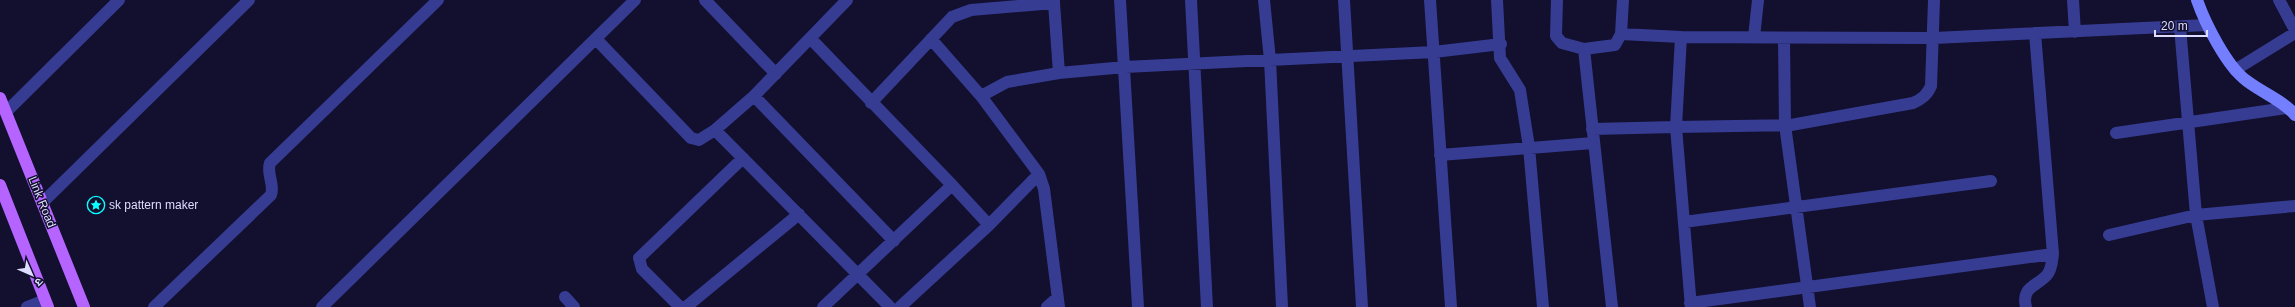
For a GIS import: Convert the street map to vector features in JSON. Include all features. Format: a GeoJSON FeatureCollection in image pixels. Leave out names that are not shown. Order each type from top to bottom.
{"type":"FeatureCollection","features":[{"type":"Feature","properties":{"kind":"main road","name":"Link Road"},"geometry":{"type":"LineString","coordinates":[[0,98],[84,307]]}},
{"type":"Feature","properties":{"kind":"main road"},"geometry":{"type":"LineString","coordinates":[[0,185],[47,303]]}},
{"type":"Feature","properties":{"kind":"street"},"geometry":{"type":"LineString","coordinates":[[6,112],[119,0]]}},
{"type":"Feature","properties":{"kind":"street"},"geometry":{"type":"LineString","coordinates":[[42,203],[249,0]]}},
{"type":"Feature","properties":{"kind":"street"},"geometry":{"type":"LineString","coordinates":[[154,307],[271,195],[272,189],[268,171],[270,163],[438,0]]}},
{"type":"Feature","properties":{"kind":"street"},"geometry":{"type":"LineString","coordinates":[[322,307],[635,0]]}},
{"type":"Feature","properties":{"kind":"street"},"geometry":{"type":"LineString","coordinates":[[705,0],[776,74]]}},
{"type":"Feature","properties":{"kind":"street"},"geometry":{"type":"LineString","coordinates":[[596,39],[691,138],[699,140],[715,130],[754,96],[847,0]]}},
{"type":"Feature","properties":{"kind":"street"},"geometry":{"type":"LineString","coordinates":[[1120,0],[1138,307]]}},
{"type":"Feature","properties":{"kind":"street"},"geometry":{"type":"LineString","coordinates":[[1191,0],[1207,307]]}},
{"type":"Feature","properties":{"kind":"street"},"geometry":{"type":"LineString","coordinates":[[1264,0],[1270,60],[1282,307]]}},
{"type":"Feature","properties":{"kind":"street"},"geometry":{"type":"LineString","coordinates":[[1344,0],[1362,307]]}},
{"type":"Feature","properties":{"kind":"street"},"geometry":{"type":"LineString","coordinates":[[1430,0],[1451,307]]}},
{"type":"Feature","properties":{"kind":"street"},"geometry":{"type":"LineString","coordinates":[[1497,0],[1502,64],[1514,78],[1520,90],[1529,147],[1543,307]]}},
{"type":"Feature","properties":{"kind":"street"},"geometry":{"type":"LineString","coordinates":[[1557,0],[1556,36],[1562,43],[1584,49],[1615,45],[1621,34],[1623,0]]}},
{"type":"Feature","properties":{"kind":"street"},"geometry":{"type":"LineString","coordinates":[[1754,37],[1758,0]]}},
{"type":"Feature","properties":{"kind":"street"},"geometry":{"type":"LineString","coordinates":[[1592,128],[1785,125],[1912,103],[1920,100],[1928,93],[1931,86],[1934,38],[1934,0]]}},
{"type":"Feature","properties":{"kind":"street"},"geometry":{"type":"LineString","coordinates":[[2073,0],[2075,32]]}},
{"type":"Feature","properties":{"kind":"street"},"geometry":{"type":"LineString","coordinates":[[2197,0],[2208,25],[2235,70],[2246,81],[2290,112]]}},
{"type":"Feature","properties":{"kind":"street"},"geometry":{"type":"LineString","coordinates":[[2279,0],[2295,30]]}},
{"type":"Feature","properties":{"kind":"street"},"geometry":{"type":"LineString","coordinates":[[871,103],[952,17],[960,12],[984,8],[1054,2],[1059,73]]}},
{"type":"Feature","properties":{"kind":"street"},"geometry":{"type":"LineString","coordinates":[[1621,34],[1681,37],[1934,38],[2208,25]]}},
{"type":"Feature","properties":{"kind":"street"},"geometry":{"type":"LineString","coordinates":[[2180,27],[2196,215],[2213,307]]}},
{"type":"Feature","properties":{"kind":"street"},"geometry":{"type":"LineString","coordinates":[[2026,307],[2025,295],[2028,289],[2047,275],[2051,268],[2053,254],[2034,33]]}},
{"type":"Feature","properties":{"kind":"street"},"geometry":{"type":"LineString","coordinates":[[2235,70],[2295,33]]}},
{"type":"Feature","properties":{"kind":"street"},"geometry":{"type":"LineString","coordinates":[[1681,37],[1676,127],[1691,305],[1808,287],[2053,254]]}},
{"type":"Feature","properties":{"kind":"street"},"geometry":{"type":"LineString","coordinates":[[810,38],[989,225]]}},
{"type":"Feature","properties":{"kind":"street"},"geometry":{"type":"LineString","coordinates":[[1784,38],[1785,125],[1810,307]]}},
{"type":"Feature","properties":{"kind":"street"},"geometry":{"type":"LineString","coordinates":[[931,39],[981,96],[1039,174],[1044,189],[1058,303],[1047,307]]}},
{"type":"Feature","properties":{"kind":"street"},"geometry":{"type":"LineString","coordinates":[[981,96],[1008,82],[1059,73],[1125,67],[1194,65],[1347,55],[1434,52],[1500,44]]}},
{"type":"Feature","properties":{"kind":"street"},"geometry":{"type":"LineString","coordinates":[[1584,49],[1612,307]]}},
{"type":"Feature","properties":{"kind":"street"},"geometry":{"type":"LineString","coordinates":[[754,96],[894,241]]}},
{"type":"Feature","properties":{"kind":"street"},"geometry":{"type":"LineString","coordinates":[[2116,132],[2290,112]]}},
{"type":"Feature","properties":{"kind":"street"},"geometry":{"type":"LineString","coordinates":[[715,130],[890,307]]}},
{"type":"Feature","properties":{"kind":"street"},"geometry":{"type":"LineString","coordinates":[[1440,155],[1593,143]]}},
{"type":"Feature","properties":{"kind":"street"},"geometry":{"type":"LineString","coordinates":[[680,307],[642,269],[639,258],[743,158]]}},
{"type":"Feature","properties":{"kind":"street"},"geometry":{"type":"LineString","coordinates":[[900,307],[989,225],[1039,174]]}},
{"type":"Feature","properties":{"kind":"street"},"geometry":{"type":"LineString","coordinates":[[1684,222],[1991,181]]}},
{"type":"Feature","properties":{"kind":"street"},"geometry":{"type":"LineString","coordinates":[[823,307],[952,185]]}},
{"type":"Feature","properties":{"kind":"street"},"geometry":{"type":"LineString","coordinates":[[2108,235],[2196,215],[2295,206]]}},
{"type":"Feature","properties":{"kind":"street"},"geometry":{"type":"LineString","coordinates":[[686,307],[798,214]]}},
{"type":"Feature","properties":{"kind":"street"},"geometry":{"type":"LineString","coordinates":[[565,297],[574,307]]}},
{"type":"Feature","properties":{"kind":"street"},"geometry":{"type":"LineString","coordinates":[[27,307],[47,303]]}},
{"type":"Feature","properties":{"kind":"place","name":"sk pattern maker"},"geometry":{"type":"Point","coordinates":[96,205]}}]}
